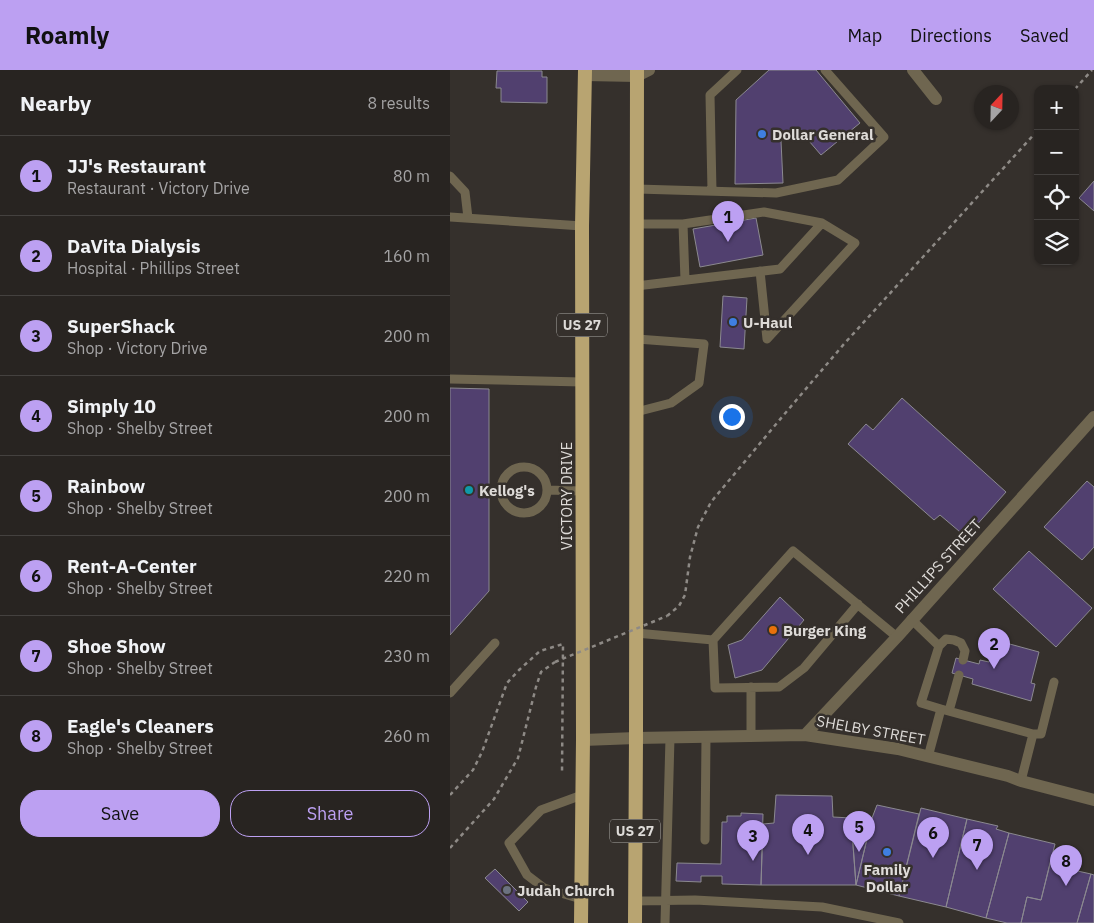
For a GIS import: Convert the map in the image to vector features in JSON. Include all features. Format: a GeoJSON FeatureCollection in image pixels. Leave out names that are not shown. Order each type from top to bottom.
{"type":"FeatureCollection","features":[{"type":"Feature","properties":{"kind":"highway","name":"US 27"},"geometry":{"type":"LineString","coordinates":[[635,923],[636,189],[641,72]]}},
{"type":"Feature","properties":{"kind":"highway","name":"VICTORY DRIVE"},"geometry":{"type":"LineString","coordinates":[[581,923],[582,226],[585,73]]}},
{"type":"Feature","properties":{"kind":"street"},"geometry":{"type":"LineString","coordinates":[[913,70],[936,99]]}},
{"type":"Feature","properties":{"kind":"street"},"geometry":{"type":"LineString","coordinates":[[585,73],[641,72]]}},
{"type":"Feature","properties":{"kind":"street","name":"PHILLIPS STREET"},"geometry":{"type":"LineString","coordinates":[[804,735],[896,637],[1094,417]]}},
{"type":"Feature","properties":{"kind":"street","name":"SHELBY STREET"},"geometry":{"type":"LineString","coordinates":[[582,740],[804,735],[898,749],[1008,776],[1094,800]]}},
{"type":"Feature","properties":{"kind":"lane"},"geometry":{"type":"LineString","coordinates":[[712,191],[710,95],[738,70]]}},
{"type":"Feature","properties":{"kind":"lane"},"geometry":{"type":"LineString","coordinates":[[636,189],[776,193],[838,180],[884,137],[825,70]]}},
{"type":"Feature","properties":{"kind":"lane"},"geometry":{"type":"LineString","coordinates":[[450,176],[466,192],[468,218]]}},
{"type":"Feature","properties":{"kind":"lane"},"geometry":{"type":"LineString","coordinates":[[636,224],[683,224],[764,212],[822,223],[855,243],[768,339],[760,271]]}},
{"type":"Feature","properties":{"kind":"lane"},"geometry":{"type":"LineString","coordinates":[[450,217],[582,226]]}},
{"type":"Feature","properties":{"kind":"lane"},"geometry":{"type":"LineString","coordinates":[[636,286],[780,269],[822,223]]}},
{"type":"Feature","properties":{"kind":"lane"},"geometry":{"type":"LineString","coordinates":[[683,224],[685,280]]}},
{"type":"Feature","properties":{"kind":"lane"},"geometry":{"type":"LineString","coordinates":[[636,339],[704,344],[699,383],[671,403],[636,412]]}},
{"type":"Feature","properties":{"kind":"lane"},"geometry":{"type":"LineString","coordinates":[[450,378],[582,382]]}},
{"type":"Feature","properties":{"kind":"lane"},"geometry":{"type":"LineString","coordinates":[[525,467],[539,473],[544,479],[547,490],[545,501],[540,507],[527,513],[519,513],[512,510],[503,499],[501,491],[505,477],[518,468],[525,467]]}},
{"type":"Feature","properties":{"kind":"lane"},"geometry":{"type":"LineString","coordinates":[[547,490],[582,491]]}},
{"type":"Feature","properties":{"kind":"lane"},"geometry":{"type":"LineString","coordinates":[[858,604],[804,668],[779,687],[715,688],[713,640],[793,551],[858,604],[896,637]]}},
{"type":"Feature","properties":{"kind":"lane"},"geometry":{"type":"LineString","coordinates":[[911,619],[939,646]]}},
{"type":"Feature","properties":{"kind":"lane"},"geometry":{"type":"LineString","coordinates":[[636,633],[713,640]]}},
{"type":"Feature","properties":{"kind":"lane"},"geometry":{"type":"LineString","coordinates":[[963,660],[965,651],[961,643],[946,639],[939,646],[921,703],[1034,734],[1041,734],[1054,682]]}},
{"type":"Feature","properties":{"kind":"lane"},"geometry":{"type":"LineString","coordinates":[[450,692],[495,643]]}},
{"type":"Feature","properties":{"kind":"lane"},"geometry":{"type":"LineString","coordinates":[[928,757],[959,675]]}},
{"type":"Feature","properties":{"kind":"lane"},"geometry":{"type":"LineString","coordinates":[[751,688],[751,736]]}},
{"type":"Feature","properties":{"kind":"lane"},"geometry":{"type":"LineString","coordinates":[[1021,781],[1034,734]]}},
{"type":"Feature","properties":{"kind":"lane"},"geometry":{"type":"LineString","coordinates":[[705,840],[706,737]]}},
{"type":"Feature","properties":{"kind":"lane"},"geometry":{"type":"LineString","coordinates":[[665,923],[670,738]]}},
{"type":"Feature","properties":{"kind":"lane"},"geometry":{"type":"LineString","coordinates":[[581,899],[544,888],[527,875],[509,843],[541,810],[582,795]]}},
{"type":"Feature","properties":{"kind":"lane"},"geometry":{"type":"LineString","coordinates":[[635,901],[695,900],[822,907],[899,923]]}},
{"type":"Feature","properties":{"kind":"path"},"geometry":{"type":"LineString","coordinates":[[1079,85],[1092,70]]}},
{"type":"Feature","properties":{"kind":"path"},"geometry":{"type":"LineString","coordinates":[[450,848],[494,799],[518,758],[541,672],[554,662],[667,616],[679,606],[684,595],[690,557],[698,527],[711,502],[844,344],[1034,134]]}},
{"type":"Feature","properties":{"kind":"path"},"geometry":{"type":"LineString","coordinates":[[450,795],[473,770],[478,761],[507,684],[540,651],[563,644],[562,774]]}},
{"type":"Feature","properties":{"kind":"building","name":"Dollar General"},"geometry":{"type":"Polygon","coordinates":[[[769,70],[816,70],[860,123],[821,155],[797,127],[781,141],[783,183],[735,184],[736,100],[769,70]]]}},
{"type":"Feature","properties":{"kind":"building"},"geometry":{"type":"Polygon","coordinates":[[[497,71],[542,71],[542,77],[547,77],[547,103],[501,102],[501,88],[496,88],[497,71]]]}},
{"type":"Feature","properties":{"kind":"building"},"geometry":{"type":"Polygon","coordinates":[[[1094,181],[1094,211],[1079,198],[1094,181]]]}},
{"type":"Feature","properties":{"kind":"building"},"geometry":{"type":"Polygon","coordinates":[[[756,218],[763,255],[700,267],[693,229],[756,218]]]}},
{"type":"Feature","properties":{"kind":"building","name":"U-Haul"},"geometry":{"type":"Polygon","coordinates":[[[723,296],[747,298],[744,349],[720,347],[723,296]]]}},
{"type":"Feature","properties":{"kind":"building","name":"Kellog's"},"geometry":{"type":"Polygon","coordinates":[[[450,388],[489,389],[489,591],[450,635],[450,388]]]}},
{"type":"Feature","properties":{"kind":"building"},"geometry":{"type":"Polygon","coordinates":[[[902,398],[1006,492],[966,537],[940,515],[934,520],[848,444],[866,424],[873,430],[902,398]]]}},
{"type":"Feature","properties":{"kind":"building"},"geometry":{"type":"Polygon","coordinates":[[[1087,481],[1094,487],[1094,547],[1082,560],[1044,527],[1087,481]]]}},
{"type":"Feature","properties":{"kind":"building"},"geometry":{"type":"Polygon","coordinates":[[[1029,551],[1092,608],[1056,647],[993,589],[1029,551]]]}},
{"type":"Feature","properties":{"kind":"building","name":"Burger King"},"geometry":{"type":"Polygon","coordinates":[[[780,597],[804,620],[762,670],[735,678],[728,645],[742,640],[780,597]]]}},
{"type":"Feature","properties":{"kind":"building"},"geometry":{"type":"Polygon","coordinates":[[[995,640],[1039,652],[1031,683],[1035,684],[1031,701],[972,684],[973,679],[952,673],[956,658],[979,664],[980,660],[989,662],[995,640]]]}},
{"type":"Feature","properties":{"kind":"building"},"geometry":{"type":"Polygon","coordinates":[[[776,795],[832,796],[833,817],[851,818],[856,885],[761,885],[763,824],[774,823],[776,795]]]}},
{"type":"Feature","properties":{"kind":"building","name":"Family Dollar"},"geometry":{"type":"Polygon","coordinates":[[[877,805],[919,814],[899,896],[856,885],[872,818],[877,805]]]}},
{"type":"Feature","properties":{"kind":"building"},"geometry":{"type":"Polygon","coordinates":[[[921,808],[967,819],[946,907],[899,896],[921,808]]]}},
{"type":"Feature","properties":{"kind":"building"},"geometry":{"type":"Polygon","coordinates":[[[741,813],[763,814],[761,885],[722,884],[722,876],[701,876],[701,882],[676,881],[677,863],[721,864],[722,822],[727,822],[727,816],[741,816],[741,813]]]}},
{"type":"Feature","properties":{"kind":"building"},"geometry":{"type":"Polygon","coordinates":[[[851,818],[872,818],[856,885],[851,818]]]}},
{"type":"Feature","properties":{"kind":"building"},"geometry":{"type":"Polygon","coordinates":[[[967,819],[998,826],[996,829],[1009,833],[986,918],[946,907],[967,819]]]}},
{"type":"Feature","properties":{"kind":"building"},"geometry":{"type":"Polygon","coordinates":[[[1009,833],[1055,844],[1041,900],[1027,897],[1021,923],[1007,923],[986,918],[1009,833]]]}},
{"type":"Feature","properties":{"kind":"building"},"geometry":{"type":"Polygon","coordinates":[[[1051,859],[1073,864],[1073,870],[1091,874],[1077,923],[1021,923],[1027,897],[1041,900],[1051,859]]]}},
{"type":"Feature","properties":{"kind":"building","name":"Judah Church"},"geometry":{"type":"Polygon","coordinates":[[[495,869],[528,902],[519,911],[485,878],[495,869]]]}},
{"type":"Feature","properties":{"kind":"building"},"geometry":{"type":"Polygon","coordinates":[[[1091,874],[1094,875],[1094,923],[1077,923],[1091,874]]]}},
{"type":"Feature","properties":{"kind":"place","name":"Dollar General"},"geometry":{"type":"Point","coordinates":[762,134]}},
{"type":"Feature","properties":{"kind":"place","name":"JJ's Restaurant"},"geometry":{"type":"Point","coordinates":[728,242]}},
{"type":"Feature","properties":{"kind":"place","name":"U-Haul"},"geometry":{"type":"Point","coordinates":[733,322]}},
{"type":"Feature","properties":{"kind":"place","name":"Kellog's"},"geometry":{"type":"Point","coordinates":[469,490]}},
{"type":"Feature","properties":{"kind":"place","name":"Burger King"},"geometry":{"type":"Point","coordinates":[773,630]}},
{"type":"Feature","properties":{"kind":"place","name":"DaVita Dialysis"},"geometry":{"type":"Point","coordinates":[994,669]}},
{"type":"Feature","properties":{"kind":"place","name":"Rainbow"},"geometry":{"type":"Point","coordinates":[859,852]}},
{"type":"Feature","properties":{"kind":"place","name":"Family Dollar"},"geometry":{"type":"Point","coordinates":[887,852]}},
{"type":"Feature","properties":{"kind":"place","name":"Simply 10"},"geometry":{"type":"Point","coordinates":[808,855]}},
{"type":"Feature","properties":{"kind":"place","name":"Rent-A-Center"},"geometry":{"type":"Point","coordinates":[933,858]}},
{"type":"Feature","properties":{"kind":"place","name":"SuperShack"},"geometry":{"type":"Point","coordinates":[753,861]}},
{"type":"Feature","properties":{"kind":"place","name":"Shoe Show"},"geometry":{"type":"Point","coordinates":[977,870]}},
{"type":"Feature","properties":{"kind":"place","name":"Eagle's Cleaners"},"geometry":{"type":"Point","coordinates":[1066,886]}},
{"type":"Feature","properties":{"kind":"place","name":"Judah Church"},"geometry":{"type":"Point","coordinates":[507,890]}}]}
